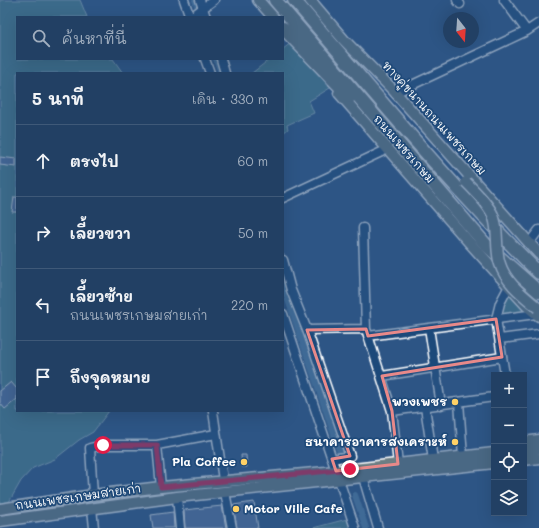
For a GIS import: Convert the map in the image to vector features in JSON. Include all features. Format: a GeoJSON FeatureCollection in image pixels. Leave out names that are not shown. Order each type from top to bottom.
{"type":"FeatureCollection","features":[{"type":"Feature","properties":{"kind":"highway","name":"ถนนเพชรเกษม"},"geometry":{"type":"LineString","coordinates":[[275,0],[487,246],[539,292]]}},
{"type":"Feature","properties":{"kind":"highway","name":"ถนนเพชรเกษม"},"geometry":{"type":"LineString","coordinates":[[294,0],[426,152],[506,241],[539,273]]}},
{"type":"Feature","properties":{"kind":"highway"},"geometry":{"type":"LineString","coordinates":[[284,29],[434,184]]}},
{"type":"Feature","properties":{"kind":"main road"},"geometry":{"type":"LineString","coordinates":[[258,0],[272,16]]}},
{"type":"Feature","properties":{"kind":"main road","name":"ทางคู่ขนานถนนเพชรเกษม"},"geometry":{"type":"LineString","coordinates":[[310,0],[344,40],[396,93],[539,254]]}},
{"type":"Feature","properties":{"kind":"main road"},"geometry":{"type":"LineString","coordinates":[[284,29],[509,286],[527,306],[538,312]]}},
{"type":"Feature","properties":{"kind":"main road"},"geometry":{"type":"LineString","coordinates":[[344,40],[466,182],[494,217],[500,264],[511,282],[538,312]]}},
{"type":"Feature","properties":{"kind":"main road"},"geometry":{"type":"LineString","coordinates":[[527,442],[539,440]]}},
{"type":"Feature","properties":{"kind":"main road"},"geometry":{"type":"LineString","coordinates":[[527,450],[539,448]]}},
{"type":"Feature","properties":{"kind":"main road"},"geometry":{"type":"LineString","coordinates":[[463,457],[491,449]]}},
{"type":"Feature","properties":{"kind":"main road","name":"ถนนเพชรเกษมสายเก่า"},"geometry":{"type":"LineString","coordinates":[[356,475],[398,464],[491,453]]}},
{"type":"Feature","properties":{"kind":"main road"},"geometry":{"type":"LineString","coordinates":[[527,460],[539,458]]}},
{"type":"Feature","properties":{"kind":"main road","name":"ถนนเพชรเกษมสายเก่า"},"geometry":{"type":"LineString","coordinates":[[0,509],[93,495],[223,480],[356,475],[491,463]]}},
{"type":"Feature","properties":{"kind":"main road","name":"ถนนเพชรเกษมสายเก่า"},"geometry":{"type":"LineString","coordinates":[[0,521],[176,497],[225,492],[337,475]]}},
{"type":"Feature","properties":{"kind":"street"},"geometry":{"type":"LineString","coordinates":[[184,0],[191,16]]}},
{"type":"Feature","properties":{"kind":"street"},"geometry":{"type":"LineString","coordinates":[[200,0],[206,16]]}},
{"type":"Feature","properties":{"kind":"street"},"geometry":{"type":"LineString","coordinates":[[192,16],[214,0]]}},
{"type":"Feature","properties":{"kind":"street"},"geometry":{"type":"LineString","coordinates":[[504,0],[527,30]]}},
{"type":"Feature","properties":{"kind":"street"},"geometry":{"type":"LineString","coordinates":[[396,93],[539,23]]}},
{"type":"Feature","properties":{"kind":"street"},"geometry":{"type":"LineString","coordinates":[[205,60],[210,72]]}},
{"type":"Feature","properties":{"kind":"street"},"geometry":{"type":"LineString","coordinates":[[221,60],[226,72]]}},
{"type":"Feature","properties":{"kind":"street"},"geometry":{"type":"LineString","coordinates":[[284,198],[388,149]]}},
{"type":"Feature","properties":{"kind":"street"},"geometry":{"type":"LineString","coordinates":[[363,228],[367,332],[392,411],[398,464]]}},
{"type":"Feature","properties":{"kind":"street"},"geometry":{"type":"LineString","coordinates":[[529,243],[539,230]]}},
{"type":"Feature","properties":{"kind":"street"},"geometry":{"type":"LineString","coordinates":[[284,263],[350,456],[332,459]]}},
{"type":"Feature","properties":{"kind":"street"},"geometry":{"type":"LineString","coordinates":[[504,372],[496,319],[500,303],[509,286]]}},
{"type":"Feature","properties":{"kind":"street"},"geometry":{"type":"LineString","coordinates":[[307,330],[367,332],[429,328],[538,312]]}},
{"type":"Feature","properties":{"kind":"street"},"geometry":{"type":"LineString","coordinates":[[284,317],[355,528]]}},
{"type":"Feature","properties":{"kind":"street"},"geometry":{"type":"LineString","coordinates":[[429,328],[441,405]]}},
{"type":"Feature","properties":{"kind":"street"},"geometry":{"type":"LineString","coordinates":[[500,339],[539,334]]}},
{"type":"Feature","properties":{"kind":"street"},"geometry":{"type":"LineString","coordinates":[[382,376],[502,357]]}},
{"type":"Feature","properties":{"kind":"street"},"geometry":{"type":"LineString","coordinates":[[392,411],[491,397]]}},
{"type":"Feature","properties":{"kind":"street"},"geometry":{"type":"LineString","coordinates":[[459,402],[463,457]]}},
{"type":"Feature","properties":{"kind":"street"},"geometry":{"type":"LineString","coordinates":[[425,407],[432,460]]}},
{"type":"Feature","properties":{"kind":"street"},"geometry":{"type":"LineString","coordinates":[[212,412],[223,480]]}},
{"type":"Feature","properties":{"kind":"street"},"geometry":{"type":"LineString","coordinates":[[93,495],[90,448],[103,445],[157,445],[216,434]]}},
{"type":"Feature","properties":{"kind":"street"},"geometry":{"type":"LineString","coordinates":[[157,445],[161,487]]}},
{"type":"Feature","properties":{"kind":"street"},"geometry":{"type":"LineString","coordinates":[[356,475],[378,528]]}},
{"type":"Feature","properties":{"kind":"street"},"geometry":{"type":"LineString","coordinates":[[225,492],[232,528]]}},
{"type":"Feature","properties":{"kind":"street"},"geometry":{"type":"LineString","coordinates":[[176,497],[180,528]]}},
{"type":"Feature","properties":{"kind":"street"},"geometry":{"type":"LineString","coordinates":[[92,508],[94,528]]}},
{"type":"Feature","properties":{"kind":"highlighted area"},"geometry":{"type":"Polygon","coordinates":[[[496,319],[502,357],[382,376],[392,411],[398,464],[336,471],[332,459],[350,456],[307,330],[366,329],[368,336],[496,319]]]}},
{"type":"Feature","properties":{"kind":"green space"},"geometry":{"type":"Polygon","coordinates":[[[0,0],[80,0],[87,16],[16,16],[16,60],[114,60],[122,72],[16,72],[16,412],[108,412],[93,432],[79,440],[55,459],[33,468],[21,481],[9,502],[0,504],[0,0]]]}},
{"type":"Feature","properties":{"kind":"green space"},"geometry":{"type":"Polygon","coordinates":[[[291,43],[330,88],[309,101],[314,113],[287,125],[288,129],[284,132],[284,72],[253,72],[269,60],[284,60],[284,48],[291,43]]]}},
{"type":"Feature","properties":{"kind":"green space"},"geometry":{"type":"Polygon","coordinates":[[[510,294],[526,311],[503,314],[501,312],[510,294]]]}},
{"type":"Feature","properties":{"kind":"green space"},"geometry":{"type":"Polygon","coordinates":[[[347,519],[351,528],[313,528],[347,519]]]}},
{"type":"Feature","properties":{"kind":"building"},"geometry":{"type":"Polygon","coordinates":[[[0,157],[16,159],[16,167],[0,165],[0,157]]]}},
{"type":"Feature","properties":{"kind":"building"},"geometry":{"type":"Polygon","coordinates":[[[14,197],[16,197],[16,212],[12,212],[14,197]]]}},
{"type":"Feature","properties":{"kind":"building"},"geometry":{"type":"Polygon","coordinates":[[[11,382],[16,388],[16,400],[5,409],[0,403],[0,391],[11,382]]]}},
{"type":"Feature","properties":{"kind":"building"},"geometry":{"type":"Polygon","coordinates":[[[241,455],[246,455],[247,467],[242,467],[241,455]]]}},
{"type":"Feature","properties":{"kind":"building"},"geometry":{"type":"Polygon","coordinates":[[[254,502],[258,528],[237,528],[233,505],[254,502]]]}},
{"type":"Feature","properties":{"kind":"building"},"geometry":{"type":"Polygon","coordinates":[[[222,506],[226,528],[185,528],[184,510],[222,506]]]}},
{"type":"Feature","properties":{"kind":"building"},"geometry":{"type":"Polygon","coordinates":[[[173,512],[174,528],[153,528],[151,515],[173,512]]]}},
{"type":"Feature","properties":{"kind":"waterway"},"geometry":{"type":"LineString","coordinates":[[195,0],[201,16]]}},
{"type":"Feature","properties":{"kind":"waterway"},"geometry":{"type":"LineString","coordinates":[[216,60],[221,72]]}},
{"type":"Feature","properties":{"kind":"waterway"},"geometry":{"type":"LineString","coordinates":[[284,288],[340,452]]}},
{"type":"Feature","properties":{"kind":"waterway"},"geometry":{"type":"LineString","coordinates":[[355,495],[366,528]]}},
{"type":"Feature","properties":{"kind":"place","name":"พวงเพชร"},"geometry":{"type":"Point","coordinates":[455,402]}},
{"type":"Feature","properties":{"kind":"place","name":"ธนาคารอาคารสงเคราะห์"},"geometry":{"type":"Point","coordinates":[455,442]}},
{"type":"Feature","properties":{"kind":"place","name":"Pla Coffee"},"geometry":{"type":"Point","coordinates":[244,462]}},
{"type":"Feature","properties":{"kind":"place","name":"Motor Ville Cafe"},"geometry":{"type":"Point","coordinates":[236,509]}},
{"type":"Feature","properties":{"kind":"route"},"geometry":{"type":"LineString","coordinates":[[103,445],[157,445],[161,487],[350,469]]}}]}
